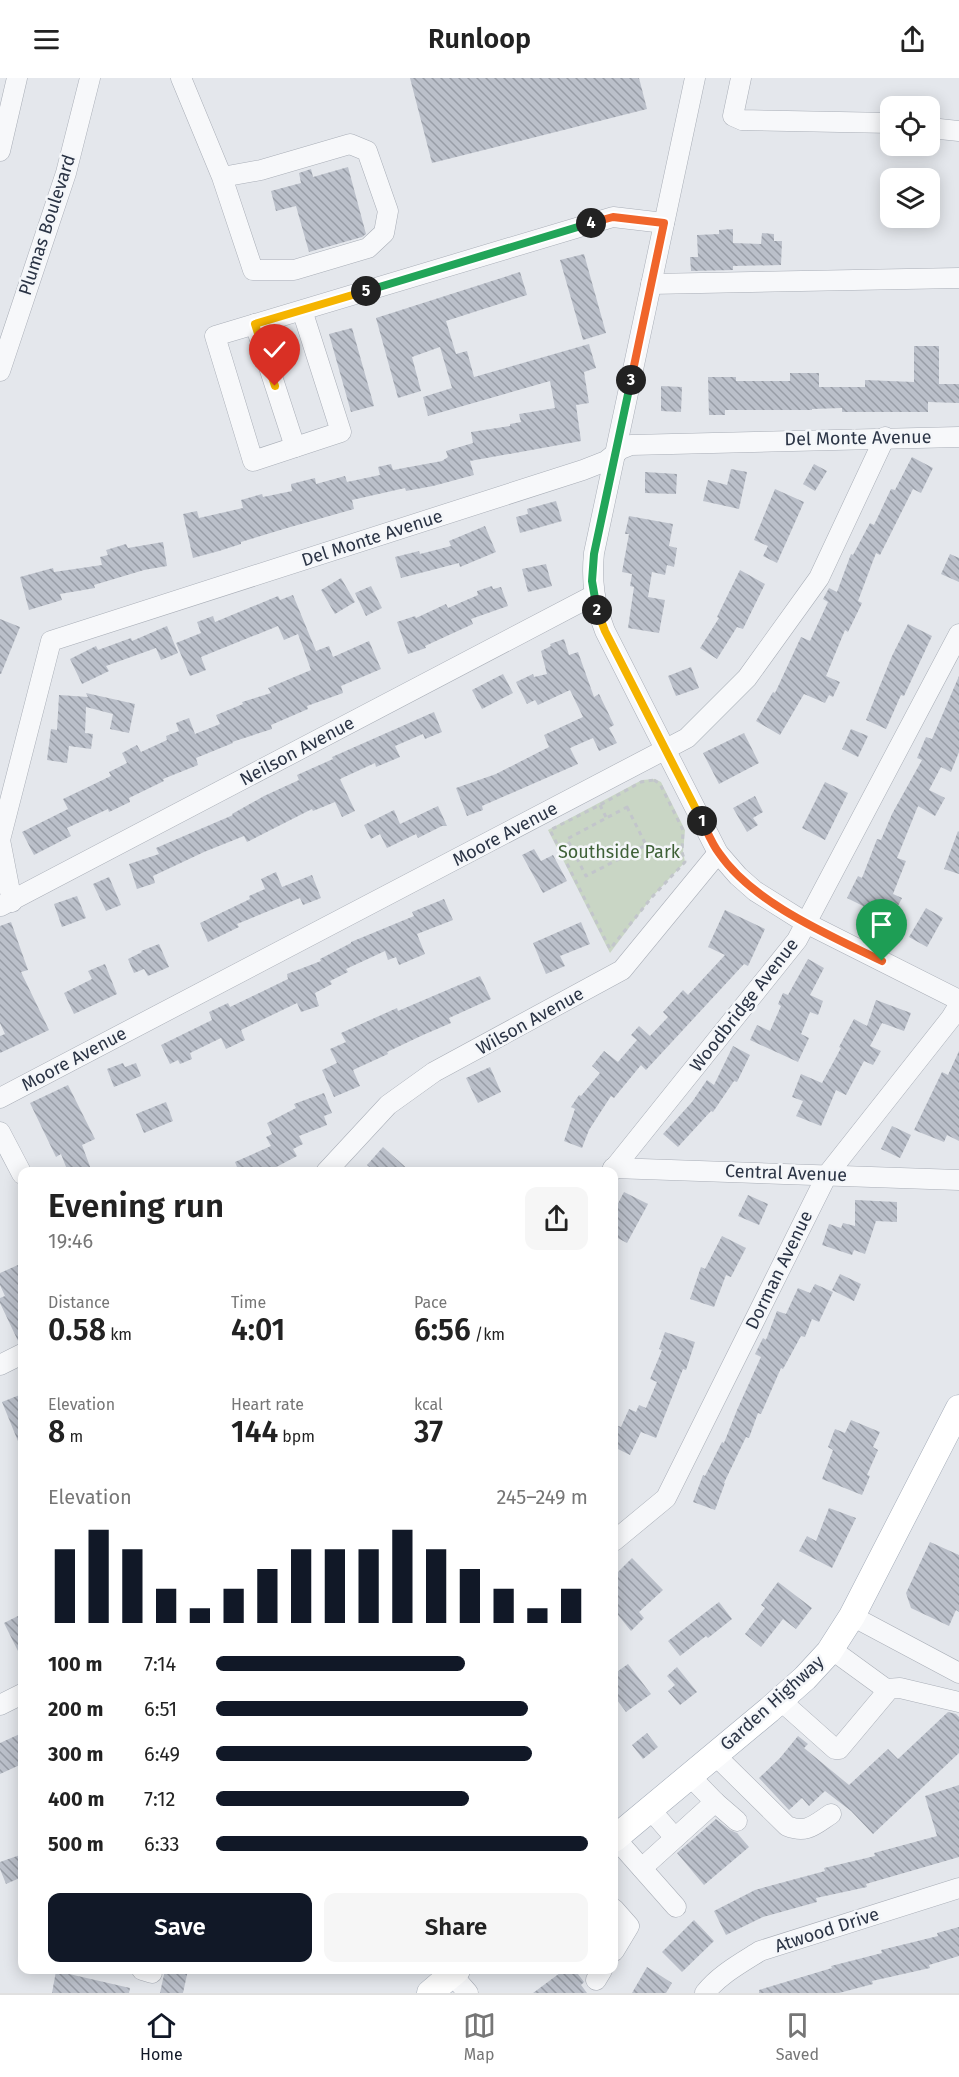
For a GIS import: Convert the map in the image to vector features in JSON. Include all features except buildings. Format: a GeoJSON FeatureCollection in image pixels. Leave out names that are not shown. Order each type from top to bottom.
{"type":"FeatureCollection","features":[{"type":"Feature","properties":{"kind":"main road","name":"Garden Highway"},"geometry":{"type":"LineString","coordinates":[[618,1836],[780,1700],[805,1678],[831,1649],[852,1616],[959,1408]]}},
{"type":"Feature","properties":{"kind":"main road"},"geometry":{"type":"LineString","coordinates":[[430,1993],[456,1977]]}},
{"type":"Feature","properties":{"kind":"street"},"geometry":{"type":"LineString","coordinates":[[0,152],[16,78]]}},
{"type":"Feature","properties":{"kind":"street","name":"Plumas Boulevard"},"geometry":{"type":"LineString","coordinates":[[1,361],[66,173],[90,78]]}},
{"type":"Feature","properties":{"kind":"street"},"geometry":{"type":"LineString","coordinates":[[181,78],[222,177],[253,270],[294,270],[368,248],[384,233],[388,211],[367,151],[350,144],[261,170],[222,177]]}},
{"type":"Feature","properties":{"kind":"street"},"geometry":{"type":"LineString","coordinates":[[694,78],[594,554],[592,581],[594,595],[605,631],[718,853],[738,876],[755,891],[806,923],[959,1000]]}},
{"type":"Feature","properties":{"kind":"street"},"geometry":{"type":"LineString","coordinates":[[741,78],[733,116],[742,120],[880,123]]}},
{"type":"Feature","properties":{"kind":"street"},"geometry":{"type":"LineString","coordinates":[[940,129],[959,131]]}},
{"type":"Feature","properties":{"kind":"street"},"geometry":{"type":"LineString","coordinates":[[302,310],[341,432],[253,461],[215,336],[613,217],[664,223]]}},
{"type":"Feature","properties":{"kind":"street"},"geometry":{"type":"LineString","coordinates":[[651,284],[959,278]]}},
{"type":"Feature","properties":{"kind":"street"},"geometry":{"type":"LineString","coordinates":[[255,324],[295,447]]}},
{"type":"Feature","properties":{"kind":"street","name":"Del Monte Avenue"},"geometry":{"type":"LineString","coordinates":[[6,904],[0,840],[51,641],[583,471],[606,461],[621,449],[640,443],[959,436]]}},
{"type":"Feature","properties":{"kind":"street","name":"Moore Avenue"},"geometry":{"type":"LineString","coordinates":[[0,1098],[687,738],[747,678],[819,578],[885,437]]}},
{"type":"Feature","properties":{"kind":"street","name":"Neilson Avenue"},"geometry":{"type":"LineString","coordinates":[[6,904],[594,595]]}},
{"type":"Feature","properties":{"kind":"street","name":"Woodbridge Avenue"},"geometry":{"type":"LineString","coordinates":[[614,1167],[797,940],[959,634]]}},
{"type":"Feature","properties":{"kind":"street","name":"Wilson Avenue"},"geometry":{"type":"LineString","coordinates":[[331,1167],[388,1106],[435,1072],[622,970],[718,853]]}},
{"type":"Feature","properties":{"kind":"street","name":"Dorman Avenue"},"geometry":{"type":"LineString","coordinates":[[618,1538],[666,1498],[827,1175],[959,1005]]}},
{"type":"Feature","properties":{"kind":"street"},"geometry":{"type":"LineString","coordinates":[[0,1132],[18,1167]]}},
{"type":"Feature","properties":{"kind":"street","name":"Central Avenue"},"geometry":{"type":"LineString","coordinates":[[618,1170],[959,1180]]}},
{"type":"Feature","properties":{"kind":"street"},"geometry":{"type":"LineString","coordinates":[[0,1365],[18,1356]]}},
{"type":"Feature","properties":{"kind":"street"},"geometry":{"type":"LineString","coordinates":[[852,1616],[959,1672]]}},
{"type":"Feature","properties":{"kind":"street"},"geometry":{"type":"LineString","coordinates":[[831,1649],[886,1689],[900,1688],[959,1702]]}},
{"type":"Feature","properties":{"kind":"street"},"geometry":{"type":"LineString","coordinates":[[780,1700],[835,1749],[839,1749],[886,1693],[886,1689]]}},
{"type":"Feature","properties":{"kind":"street"},"geometry":{"type":"LineString","coordinates":[[0,1705],[18,1696]]}},
{"type":"Feature","properties":{"kind":"street"},"geometry":{"type":"LineString","coordinates":[[715,1755],[787,1826],[797,1830],[807,1829],[831,1814]]}},
{"type":"Feature","properties":{"kind":"street"},"geometry":{"type":"LineString","coordinates":[[690,1776],[737,1821]]}},
{"type":"Feature","properties":{"kind":"street"},"geometry":{"type":"LineString","coordinates":[[642,1868],[715,1802]]}},
{"type":"Feature","properties":{"kind":"street"},"geometry":{"type":"LineString","coordinates":[[650,1809],[675,1838]]}},
{"type":"Feature","properties":{"kind":"street"},"geometry":{"type":"LineString","coordinates":[[618,1843],[676,1907]]}},
{"type":"Feature","properties":{"kind":"street","name":"Atwood Drive"},"geometry":{"type":"LineString","coordinates":[[705,1993],[732,1969],[760,1951],[959,1888]]}},
{"type":"Feature","properties":{"kind":"street"},"geometry":{"type":"LineString","coordinates":[[618,1914],[628,1926],[618,1944]]}},
{"type":"Feature","properties":{"kind":"path"},"geometry":{"type":"LineString","coordinates":[[654,780],[660,784],[683,830],[682,852],[686,862],[652,897],[610,950],[550,830],[600,805],[641,782],[654,780]]}},
{"type":"Feature","properties":{"kind":"path"},"geometry":{"type":"LineString","coordinates":[[600,805],[606,817]]}},
{"type":"Feature","properties":{"kind":"path"},"geometry":{"type":"LineString","coordinates":[[627,807],[646,845],[586,876],[567,839],[606,817],[627,807]]}},
{"type":"Feature","properties":{"kind":"green space","name":"Southside Park"},"geometry":{"type":"Polygon","coordinates":[[[655,779],[661,782],[685,830],[683,852],[685,862],[652,897],[610,953],[548,830],[642,780],[655,779]]]}},
{"type":"Feature","properties":{"kind":"route"},"geometry":{"type":"LineString","coordinates":[[275,386],[255,324],[613,217],[664,223],[594,554],[592,581],[597,611],[718,853],[755,891],[806,923],[882,961]]}}]}
